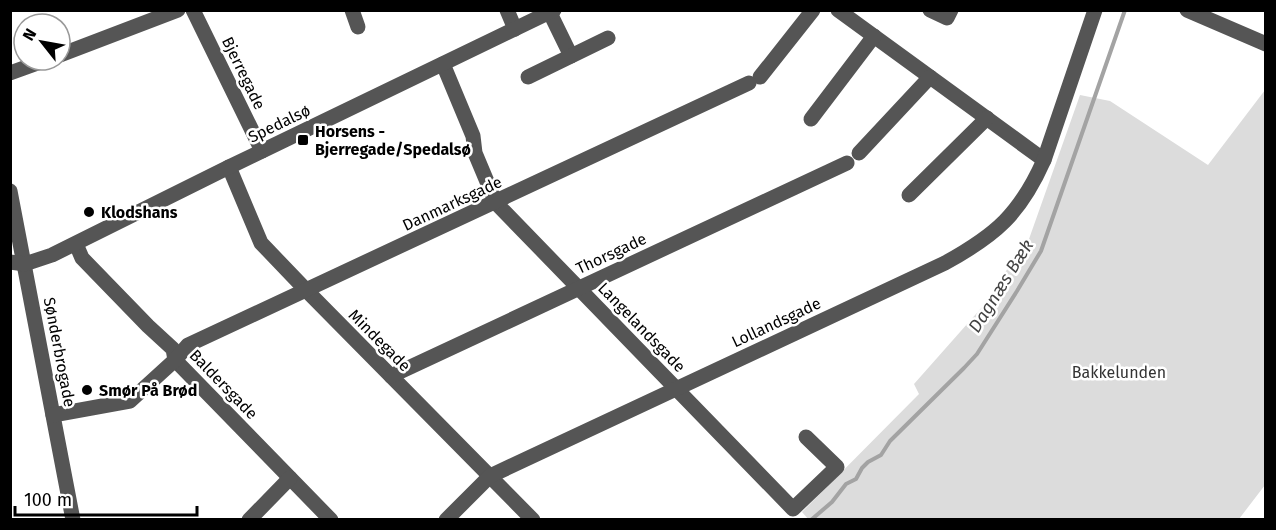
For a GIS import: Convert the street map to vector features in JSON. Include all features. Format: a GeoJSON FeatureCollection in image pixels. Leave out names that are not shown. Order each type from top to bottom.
{"type":"FeatureCollection","features":[{"type":"Feature","properties":{"kind":"street"},"geometry":{"type":"LineString","coordinates":[[72,50],[178,10]]}},
{"type":"Feature","properties":{"kind":"street","name":"Bjerregade"},"geometry":{"type":"LineString","coordinates":[[193,10],[262,151]]}},
{"type":"Feature","properties":{"kind":"street"},"geometry":{"type":"LineString","coordinates":[[352,10],[358,27]]}},
{"type":"Feature","properties":{"kind":"street"},"geometry":{"type":"LineString","coordinates":[[507,10],[515,29]]}},
{"type":"Feature","properties":{"kind":"street","name":"Danmarksgade"},"geometry":{"type":"LineString","coordinates":[[53,415],[130,401],[188,345],[755,80],[813,10]]}},
{"type":"Feature","properties":{"kind":"street"},"geometry":{"type":"LineString","coordinates":[[838,10],[1044,160]]}},
{"type":"Feature","properties":{"kind":"street"},"geometry":{"type":"LineString","coordinates":[[930,10],[947,18],[951,10]]}},
{"type":"Feature","properties":{"kind":"street","name":"Lollandsgade"},"geometry":{"type":"LineString","coordinates":[[446,519],[490,476],[945,263],[972,249],[1000,228],[1034,184],[1095,10]]}},
{"type":"Feature","properties":{"kind":"street"},"geometry":{"type":"LineString","coordinates":[[1187,10],[1266,44]]}},
{"type":"Feature","properties":{"kind":"street","name":"Spedalsø"},"geometry":{"type":"LineString","coordinates":[[18,263],[52,255],[76,244],[229,166],[552,12],[571,56]]}},
{"type":"Feature","properties":{"kind":"street"},"geometry":{"type":"LineString","coordinates":[[811,119],[874,36]]}},
{"type":"Feature","properties":{"kind":"street"},"geometry":{"type":"LineString","coordinates":[[528,77],[608,38]]}},
{"type":"Feature","properties":{"kind":"street","name":"Langelandsgade"},"geometry":{"type":"LineString","coordinates":[[443,64],[473,136],[475,153],[496,203],[793,509],[837,467],[806,437]]}},
{"type":"Feature","properties":{"kind":"street","name":"Thorsgade"},"geometry":{"type":"LineString","coordinates":[[391,376],[853,158],[930,78]]}},
{"type":"Feature","properties":{"kind":"street"},"geometry":{"type":"LineString","coordinates":[[909,195],[987,118]]}},
{"type":"Feature","properties":{"kind":"street","name":"Mindegade"},"geometry":{"type":"LineString","coordinates":[[229,166],[261,243],[533,519]]}},
{"type":"Feature","properties":{"kind":"street","name":"Sønderbrogade"},"geometry":{"type":"LineString","coordinates":[[10,191],[18,263],[53,415],[73,519]]}},
{"type":"Feature","properties":{"kind":"street","name":"Baldersgade"},"geometry":{"type":"LineString","coordinates":[[76,244],[82,258],[148,326],[173,348],[175,360],[331,519]]}},
{"type":"Feature","properties":{"kind":"street"},"geometry":{"type":"LineString","coordinates":[[249,519],[290,478]]}},
{"type":"Feature","properties":{"kind":"green space","name":"Bakkelunden"},"geometry":{"type":"Polygon","coordinates":[[[1265,90],[1265,485],[1239,519],[809,520],[802,512],[919,394],[914,384],[991,297],[1024,240],[1029,239],[1080,95],[1110,101],[1208,165],[1265,90]]]}},
{"type":"Feature","properties":{"kind":"waterway","name":"Dagnæs Bæk"},"geometry":{"type":"LineString","coordinates":[[811,520],[832,502],[846,484],[856,479],[868,462],[881,455],[890,441],[977,354],[1017,291],[1041,251],[1125,10]]}},
{"type":"Feature","properties":{"kind":"place","name":"Horsens - Bjerregade/Spedalsø"},"geometry":{"type":"Point","coordinates":[303,140]}},
{"type":"Feature","properties":{"kind":"place","name":"Klodshans"},"geometry":{"type":"Point","coordinates":[89,212]}},
{"type":"Feature","properties":{"kind":"place","name":"Smør På Brød"},"geometry":{"type":"Point","coordinates":[87,390]}}]}
